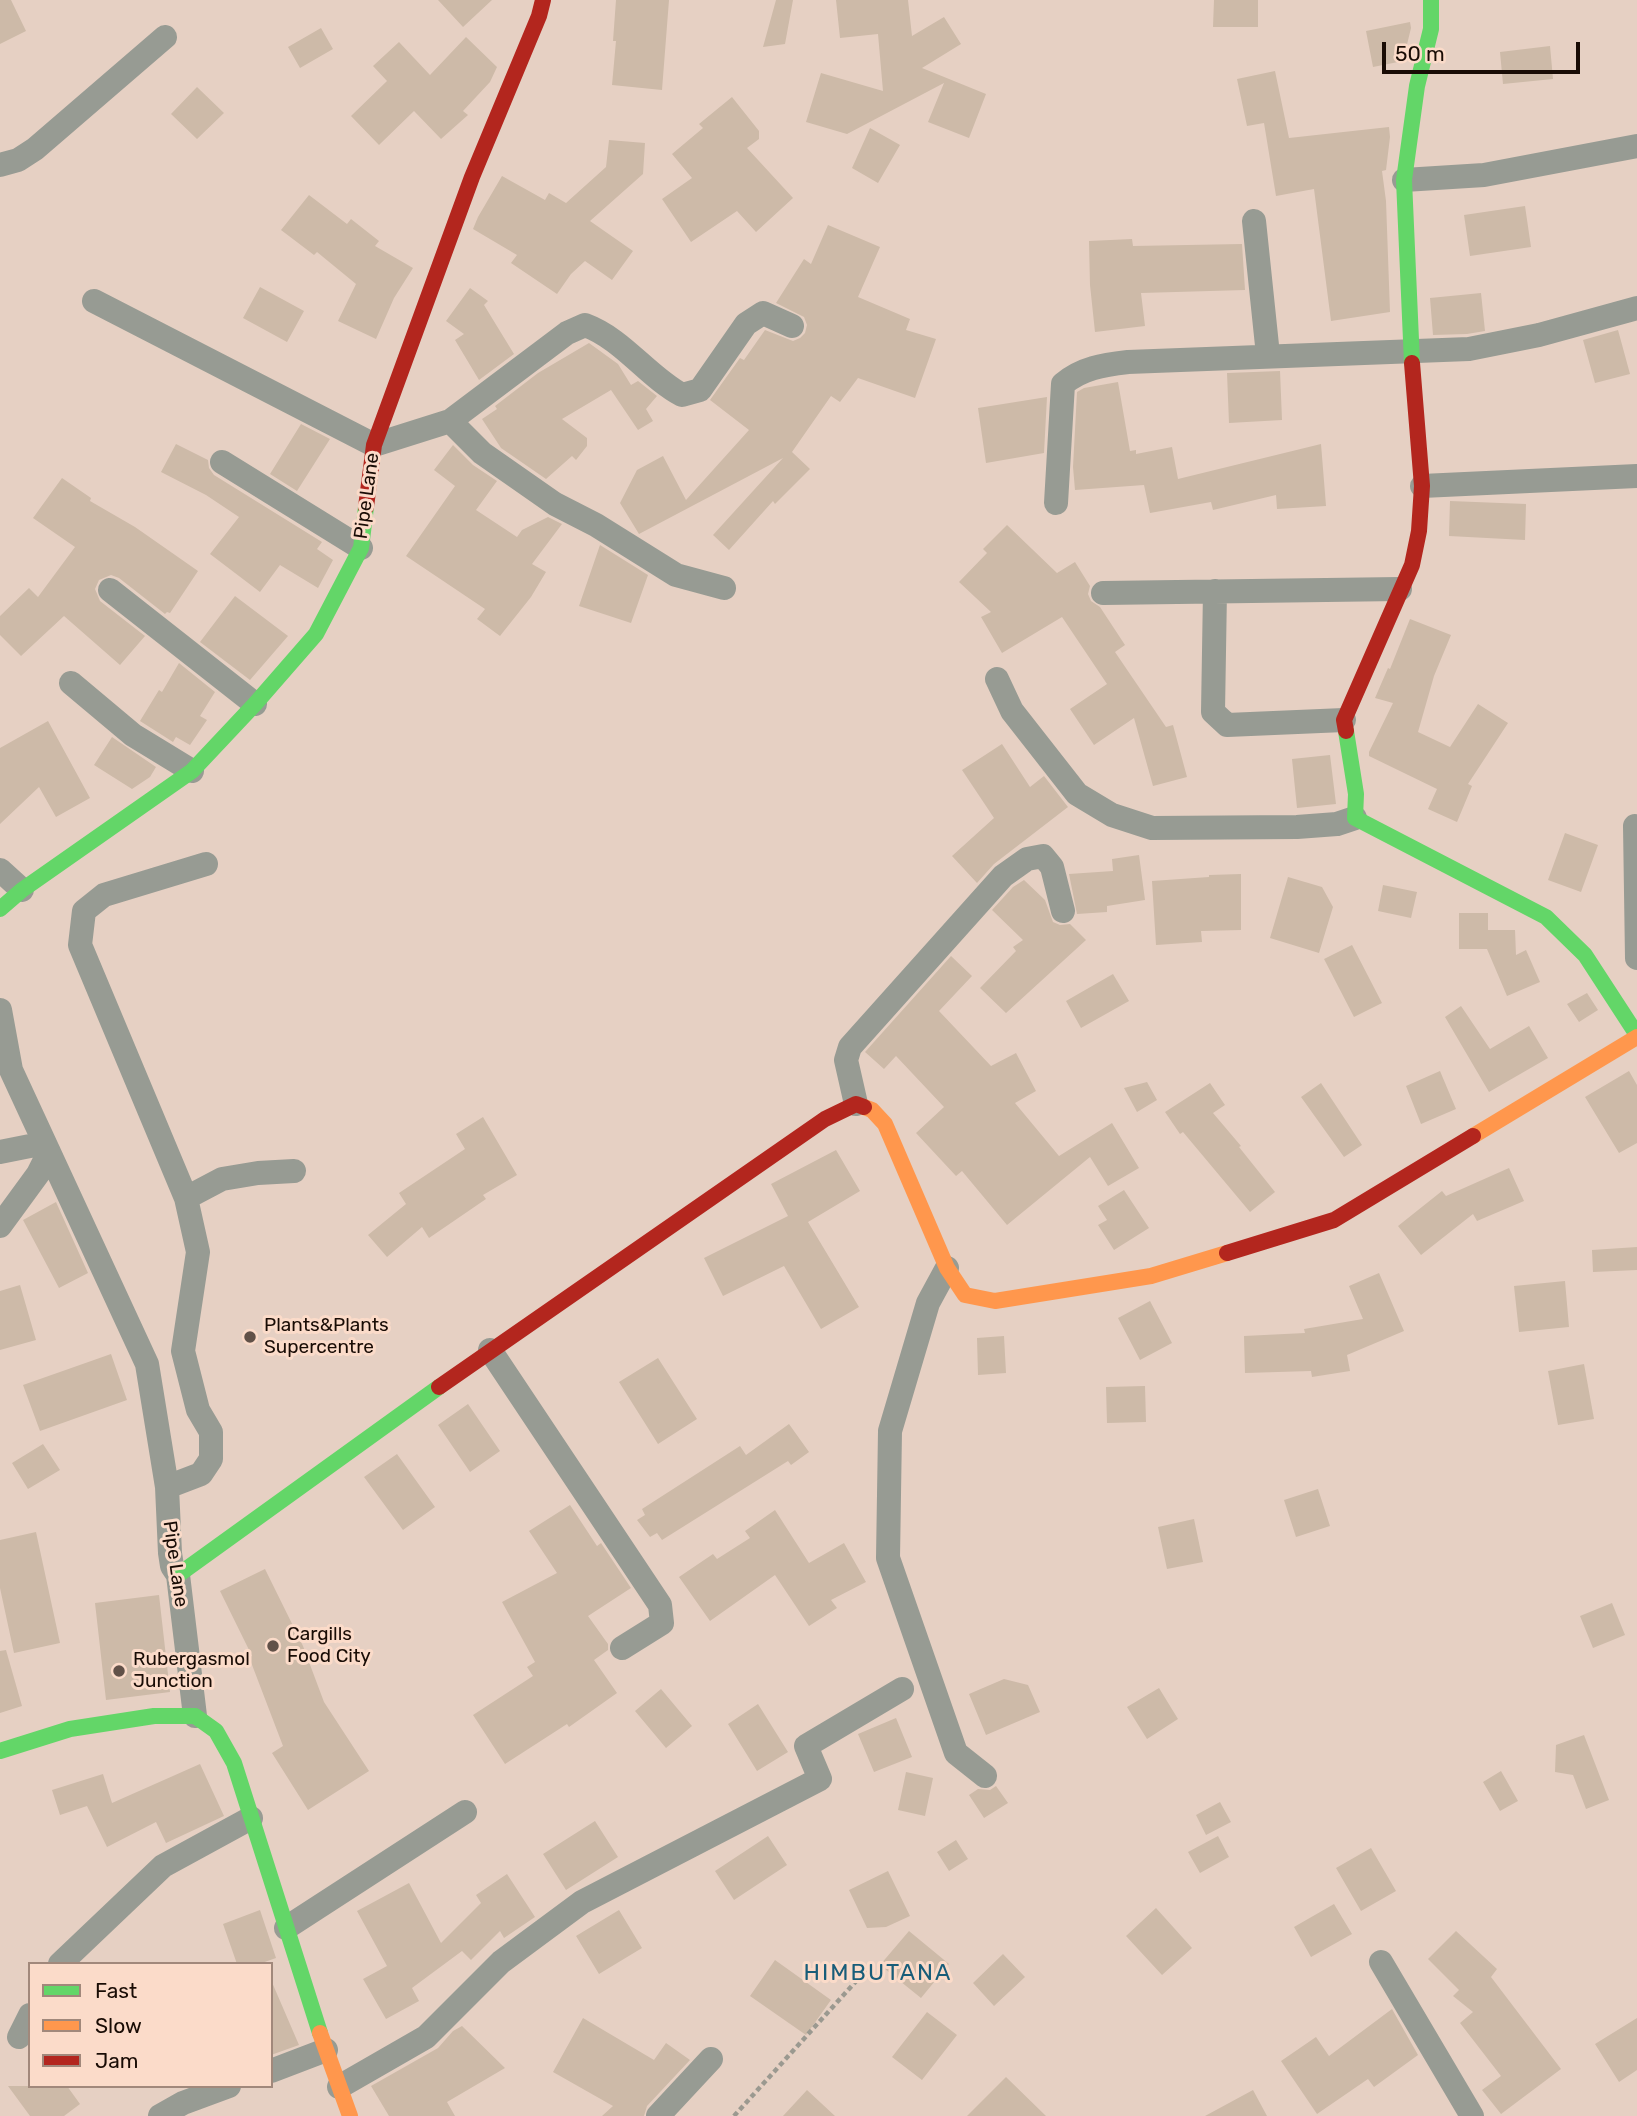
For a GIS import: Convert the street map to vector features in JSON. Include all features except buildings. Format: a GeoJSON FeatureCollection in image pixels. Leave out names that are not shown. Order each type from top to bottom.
{"type":"FeatureCollection","features":[{"type":"Feature","properties":{"kind":"street","name":"Pipe Lane"},"geometry":{"type":"LineString","coordinates":[[0,909],[22,890],[191,771],[255,704],[316,634],[361,548],[374,445],[472,177],[539,16],[543,0]]}},
{"type":"Feature","properties":{"kind":"street"},"geometry":{"type":"LineString","coordinates":[[1355,818],[1356,794],[1344,720],[1412,565],[1422,486],[1411,349],[1404,180],[1417,86],[1431,29],[1431,0]]}},
{"type":"Feature","properties":{"kind":"street"},"geometry":{"type":"LineString","coordinates":[[0,164],[18,160],[35,149],[165,37]]}},
{"type":"Feature","properties":{"kind":"street"},"geometry":{"type":"LineString","coordinates":[[1404,180],[1484,175],[1637,146]]}},
{"type":"Feature","properties":{"kind":"street"},"geometry":{"type":"LineString","coordinates":[[1254,221],[1268,355]]}},
{"type":"Feature","properties":{"kind":"street"},"geometry":{"type":"LineString","coordinates":[[94,301],[374,445],[450,421],[567,333],[585,325],[601,331],[666,387],[682,395],[700,390],[746,324],[763,313],[792,326]]}},
{"type":"Feature","properties":{"kind":"street"},"geometry":{"type":"LineString","coordinates":[[1056,503],[1063,384],[1075,373],[1101,365],[1128,362],[1411,349],[1469,349],[1539,335],[1637,308]]}},
{"type":"Feature","properties":{"kind":"street"},"geometry":{"type":"LineString","coordinates":[[450,421],[482,453],[555,504],[596,525],[676,575],[724,588]]}},
{"type":"Feature","properties":{"kind":"street"},"geometry":{"type":"LineString","coordinates":[[222,462],[361,548]]}},
{"type":"Feature","properties":{"kind":"street"},"geometry":{"type":"LineString","coordinates":[[1422,486],[1637,476]]}},
{"type":"Feature","properties":{"kind":"street"},"geometry":{"type":"LineString","coordinates":[[1103,593],[1400,589]]}},
{"type":"Feature","properties":{"kind":"street"},"geometry":{"type":"LineString","coordinates":[[110,590],[255,704]]}},
{"type":"Feature","properties":{"kind":"street"},"geometry":{"type":"LineString","coordinates":[[1215,591],[1213,712],[1220,720],[1227,725],[1344,720]]}},
{"type":"Feature","properties":{"kind":"street"},"geometry":{"type":"LineString","coordinates":[[177,1575],[490,1350],[825,1119],[856,1104],[872,1110],[885,1124],[947,1268],[965,1295],[995,1301],[1151,1276],[1334,1220],[1637,1036],[1585,955],[1546,917],[1355,818],[1337,824],[1297,827],[1152,828],[1112,816],[1077,794],[1012,711],[997,679]]}},
{"type":"Feature","properties":{"kind":"street"},"geometry":{"type":"LineString","coordinates":[[71,683],[133,735],[191,771]]}},
{"type":"Feature","properties":{"kind":"street"},"geometry":{"type":"LineString","coordinates":[[1635,826],[1637,958]]}},
{"type":"Feature","properties":{"kind":"street"},"geometry":{"type":"LineString","coordinates":[[856,1104],[846,1060],[850,1047],[1003,876],[1027,859],[1043,856],[1052,867],[1063,911]]}},
{"type":"Feature","properties":{"kind":"street"},"geometry":{"type":"LineString","coordinates":[[167,1487],[201,1474],[211,1459],[211,1432],[198,1410],[183,1351],[198,1252],[186,1198],[80,945],[84,911],[104,895],[206,864]]}},
{"type":"Feature","properties":{"kind":"street"},"geometry":{"type":"LineString","coordinates":[[0,870],[22,890]]}},
{"type":"Feature","properties":{"kind":"street","name":"Pipe Lane"},"geometry":{"type":"LineString","coordinates":[[0,1010],[6,1071],[49,1152],[146,1364],[167,1487],[170,1553],[177,1575],[195,1716]]}},
{"type":"Feature","properties":{"kind":"street"},"geometry":{"type":"LineString","coordinates":[[0,1152],[35,1145],[49,1152],[38,1174],[0,1226]]}},
{"type":"Feature","properties":{"kind":"street"},"geometry":{"type":"LineString","coordinates":[[186,1198],[222,1179],[294,1171]]}},
{"type":"Feature","properties":{"kind":"street"},"geometry":{"type":"LineString","coordinates":[[947,1268],[928,1303],[890,1431],[888,1558],[956,1753],[985,1776]]}},
{"type":"Feature","properties":{"kind":"street"},"geometry":{"type":"LineString","coordinates":[[490,1350],[660,1605],[662,1623],[622,1648]]}},
{"type":"Feature","properties":{"kind":"street"},"geometry":{"type":"LineString","coordinates":[[340,2087],[426,2037],[501,1962],[582,1902],[820,1779],[806,1746],[902,1689]]}},
{"type":"Feature","properties":{"kind":"street"},"geometry":{"type":"LineString","coordinates":[[0,1751],[70,1728],[154,1716],[195,1716],[216,1731],[233,1763],[350,2116]]}},
{"type":"Feature","properties":{"kind":"street"},"geometry":{"type":"LineString","coordinates":[[286,1928],[465,1812]]}},
{"type":"Feature","properties":{"kind":"street"},"geometry":{"type":"LineString","coordinates":[[62,1962],[163,1866],[251,1818]]}},
{"type":"Feature","properties":{"kind":"street"},"geometry":{"type":"LineString","coordinates":[[1381,1962],[1472,2116]]}},
{"type":"Feature","properties":{"kind":"street"},"geometry":{"type":"LineString","coordinates":[[273,2070],[326,2050]]}},
{"type":"Feature","properties":{"kind":"street"},"geometry":{"type":"LineString","coordinates":[[658,2116],[711,2059]]}},
{"type":"Feature","properties":{"kind":"street"},"geometry":{"type":"LineString","coordinates":[[160,2116],[183,2103],[224,2088]]}},
{"type":"Feature","properties":{"kind":"path"},"geometry":{"type":"LineString","coordinates":[[734,2116],[869,1969]]}},
{"type":"Feature","properties":{"kind":"traffic: fast"},"geometry":{"type":"LineString","coordinates":[[1412,363],[1404,180],[1417,86],[1431,29],[1431,0]]}},
{"type":"Feature","properties":{"kind":"traffic: fast"},"geometry":{"type":"LineString","coordinates":[[0,909],[22,890],[192,771],[255,704],[316,634],[361,548],[366,507]]}},
{"type":"Feature","properties":{"kind":"traffic: fast"},"geometry":{"type":"LineString","coordinates":[[1346,731],[1356,794],[1355,818],[1546,917],[1585,955],[1637,1035]]}},
{"type":"Feature","properties":{"kind":"traffic: fast"},"geometry":{"type":"LineString","coordinates":[[178,1575],[439,1387]]}},
{"type":"Feature","properties":{"kind":"traffic: fast"},"geometry":{"type":"LineString","coordinates":[[0,1751],[70,1729],[154,1716],[195,1716],[216,1731],[234,1763],[320,2033]]}},
{"type":"Feature","properties":{"kind":"traffic: slow"},"geometry":{"type":"LineString","coordinates":[[1473,1136],[1637,1037]]}},
{"type":"Feature","properties":{"kind":"traffic: slow"},"geometry":{"type":"LineString","coordinates":[[864,1107],[872,1110],[885,1124],[947,1268],[965,1295],[995,1301],[1151,1276],[1227,1253]]}},
{"type":"Feature","properties":{"kind":"traffic: slow"},"geometry":{"type":"LineString","coordinates":[[320,2033],[350,2116]]}},
{"type":"Feature","properties":{"kind":"traffic: jam"},"geometry":{"type":"LineString","coordinates":[[366,507],[374,445],[472,177],[539,16],[543,0]]}},
{"type":"Feature","properties":{"kind":"traffic: jam"},"geometry":{"type":"LineString","coordinates":[[1346,731],[1344,720],[1412,565],[1419,531],[1422,486],[1412,363]]}},
{"type":"Feature","properties":{"kind":"traffic: jam"},"geometry":{"type":"LineString","coordinates":[[439,1387],[825,1119],[856,1104],[864,1107]]}},
{"type":"Feature","properties":{"kind":"traffic: jam"},"geometry":{"type":"LineString","coordinates":[[1227,1253],[1334,1220],[1473,1136]]}},
{"type":"Feature","properties":{"kind":"place","name":"Plants&Plants Supercentre"},"geometry":{"type":"Point","coordinates":[250,1337]}},
{"type":"Feature","properties":{"kind":"place","name":"Cargills Food City"},"geometry":{"type":"Point","coordinates":[273,1646]}},
{"type":"Feature","properties":{"kind":"place","name":"Rubergasmol Junction"},"geometry":{"type":"Point","coordinates":[119,1671]}},
{"type":"Feature","properties":{"kind":"district","name":"HIMBUTANA"},"geometry":{"type":"Point","coordinates":[878,1973]}}]}
